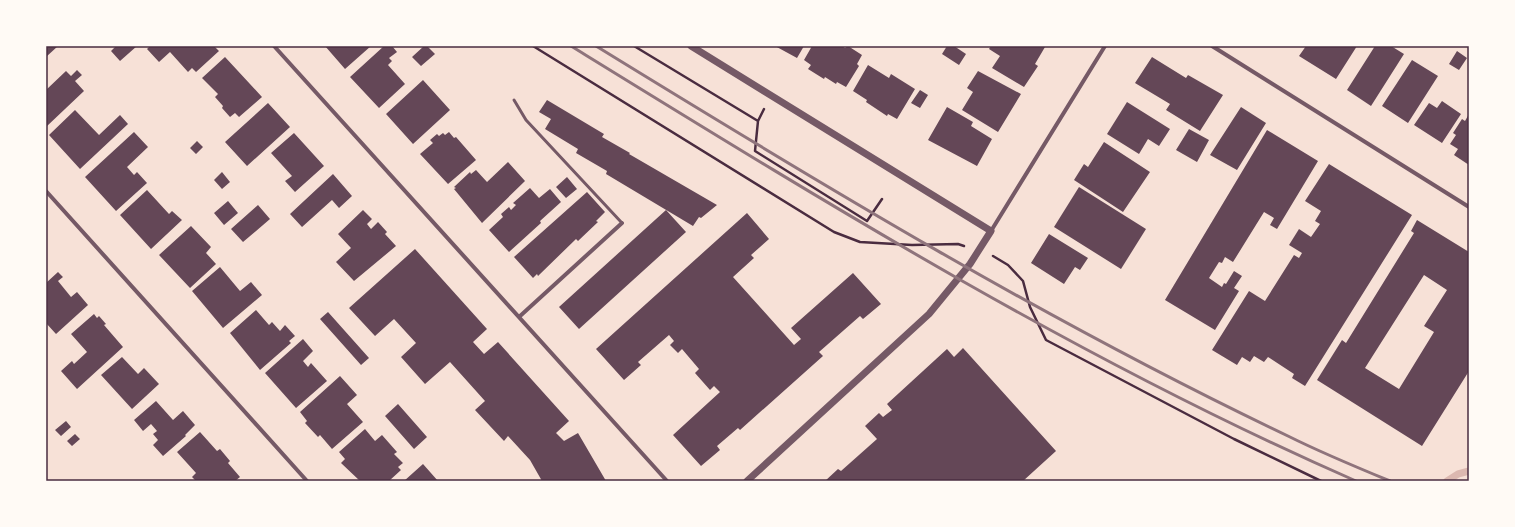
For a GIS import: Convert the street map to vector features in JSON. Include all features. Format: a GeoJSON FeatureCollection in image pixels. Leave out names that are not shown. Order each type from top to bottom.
{"type":"FeatureCollection","features":[{"type":"Feature","properties":{"kind":"street"},"geometry":{"type":"LineString","coordinates":[[274,46],[667,481]]}},
{"type":"Feature","properties":{"kind":"street"},"geometry":{"type":"LineString","coordinates":[[691,46],[991,231]]}},
{"type":"Feature","properties":{"kind":"street"},"geometry":{"type":"LineString","coordinates":[[747,481],[929,314],[945,297],[979,250],[1105,46]]}},
{"type":"Feature","properties":{"kind":"street"},"geometry":{"type":"LineString","coordinates":[[1212,46],[1469,208]]}},
{"type":"Feature","properties":{"kind":"street"},"geometry":{"type":"LineString","coordinates":[[46,191],[307,481]]}},
{"type":"Feature","properties":{"kind":"street"},"geometry":{"type":"LineString","coordinates":[[519,317],[622,223]]}},
{"type":"Feature","properties":{"kind":"lane"},"geometry":{"type":"LineString","coordinates":[[514,100],[526,120],[622,223]]}},
{"type":"Feature","properties":{"kind":"path"},"geometry":{"type":"LineString","coordinates":[[533,46],[834,232],[860,242],[912,245],[958,244],[998,257],[1023,281],[1030,307],[1046,340],[1234,439],[1321,481]]}},
{"type":"Feature","properties":{"kind":"path"},"geometry":{"type":"LineString","coordinates":[[634,46],[758,121],[755,151],[867,221],[882,199]]}},
{"type":"Feature","properties":{"kind":"building"},"geometry":{"type":"Polygon","coordinates":[[[46,46],[58,46],[46,57],[46,46]]]}},
{"type":"Feature","properties":{"kind":"building"},"geometry":{"type":"Polygon","coordinates":[[[116,46],[137,46],[120,61],[111,51],[116,46]]]}},
{"type":"Feature","properties":{"kind":"building"},"geometry":{"type":"Polygon","coordinates":[[[150,46],[214,46],[219,51],[196,72],[192,68],[188,72],[170,52],[159,62],[147,49],[150,46]]]}},
{"type":"Feature","properties":{"kind":"building"},"geometry":{"type":"Polygon","coordinates":[[[325,46],[371,46],[345,69],[325,46]]]}},
{"type":"Feature","properties":{"kind":"building"},"geometry":{"type":"Polygon","coordinates":[[[384,46],[392,46],[397,52],[389,58],[392,61],[388,65],[405,84],[379,108],[350,77],[384,46]]]}},
{"type":"Feature","properties":{"kind":"building"},"geometry":{"type":"Polygon","coordinates":[[[424,46],[427,46],[435,54],[421,66],[412,57],[424,46]]]}},
{"type":"Feature","properties":{"kind":"building"},"geometry":{"type":"Polygon","coordinates":[[[775,46],[804,46],[797,58],[775,46]]]}},
{"type":"Feature","properties":{"kind":"building"},"geometry":{"type":"Polygon","coordinates":[[[812,46],[842,46],[845,48],[848,46],[862,55],[857,64],[859,66],[846,87],[837,82],[836,84],[825,77],[824,79],[808,69],[811,65],[804,60],[812,46]]]}},
{"type":"Feature","properties":{"kind":"building"},"geometry":{"type":"Polygon","coordinates":[[[947,46],[954,46],[966,54],[959,65],[942,54],[947,46]]]}},
{"type":"Feature","properties":{"kind":"building"},"geometry":{"type":"Polygon","coordinates":[[[991,46],[1045,47],[1035,64],[1038,66],[1024,87],[992,68],[1000,56],[989,49],[991,46]]]}},
{"type":"Feature","properties":{"kind":"building"},"geometry":{"type":"Polygon","coordinates":[[[1306,46],[1357,46],[1336,79],[1299,56],[1306,46]]]}},
{"type":"Feature","properties":{"kind":"building"},"geometry":{"type":"Polygon","coordinates":[[[1375,46],[1391,46],[1404,54],[1371,106],[1347,90],[1375,46]]]}},
{"type":"Feature","properties":{"kind":"building"},"geometry":{"type":"Polygon","coordinates":[[[1457,51],[1467,58],[1459,70],[1449,64],[1457,51]]]}},
{"type":"Feature","properties":{"kind":"building"},"geometry":{"type":"Polygon","coordinates":[[[225,57],[262,97],[239,117],[235,113],[230,117],[215,97],[218,94],[202,78],[225,57]]]}},
{"type":"Feature","properties":{"kind":"building"},"geometry":{"type":"Polygon","coordinates":[[[1152,57],[1186,78],[1188,75],[1223,95],[1200,131],[1166,110],[1170,104],[1135,83],[1152,57]]]}},
{"type":"Feature","properties":{"kind":"building"},"geometry":{"type":"Polygon","coordinates":[[[1412,60],[1438,76],[1408,123],[1382,106],[1412,60]]]}},
{"type":"Feature","properties":{"kind":"building"},"geometry":{"type":"Polygon","coordinates":[[[868,65],[889,78],[891,74],[915,89],[897,119],[888,114],[887,116],[853,91],[868,65]]]}},
{"type":"Feature","properties":{"kind":"building"},"geometry":{"type":"Polygon","coordinates":[[[77,70],[82,75],[75,81],[84,91],[46,127],[46,90],[66,71],[71,76],[77,70]]]}},
{"type":"Feature","properties":{"kind":"building"},"geometry":{"type":"Polygon","coordinates":[[[978,71],[1021,94],[998,132],[962,110],[973,92],[967,88],[978,71]]]}},
{"type":"Feature","properties":{"kind":"building"},"geometry":{"type":"Polygon","coordinates":[[[423,80],[450,110],[413,144],[386,114],[423,80]]]}},
{"type":"Feature","properties":{"kind":"building"},"geometry":{"type":"Polygon","coordinates":[[[920,90],[928,95],[920,108],[911,103],[920,90]]]}},
{"type":"Feature","properties":{"kind":"building"},"geometry":{"type":"Polygon","coordinates":[[[547,100],[604,134],[602,137],[630,153],[629,154],[717,205],[701,218],[699,217],[693,226],[606,174],[607,171],[576,153],[578,149],[545,129],[551,119],[539,112],[547,100]]]}},
{"type":"Feature","properties":{"kind":"building"},"geometry":{"type":"Polygon","coordinates":[[[1442,101],[1461,114],[1442,143],[1414,125],[1429,103],[1437,108],[1442,101]]]}},
{"type":"Feature","properties":{"kind":"building"},"geometry":{"type":"Polygon","coordinates":[[[1127,102],[1170,129],[1159,146],[1148,139],[1139,154],[1107,134],[1127,102]]]}},
{"type":"Feature","properties":{"kind":"building"},"geometry":{"type":"Polygon","coordinates":[[[268,103],[290,127],[247,166],[225,142],[268,103]]]}},
{"type":"Feature","properties":{"kind":"building"},"geometry":{"type":"Polygon","coordinates":[[[947,107],[973,122],[971,126],[992,139],[977,166],[928,140],[947,107]]]}},
{"type":"Feature","properties":{"kind":"building"},"geometry":{"type":"Polygon","coordinates":[[[1241,107],[1266,123],[1237,170],[1210,155],[1241,107]]]}},
{"type":"Feature","properties":{"kind":"building"},"geometry":{"type":"Polygon","coordinates":[[[75,110],[99,135],[120,115],[128,124],[80,169],[49,135],[75,110]]]}},
{"type":"Feature","properties":{"kind":"building"},"geometry":{"type":"Polygon","coordinates":[[[1469,114],[1469,165],[1454,155],[1458,149],[1450,144],[1456,135],[1453,133],[1462,119],[1465,121],[1469,114]]]}},
{"type":"Feature","properties":{"kind":"building"},"geometry":{"type":"Polygon","coordinates":[[[1189,129],[1209,140],[1197,162],[1176,150],[1189,129]]]}},
{"type":"Feature","properties":{"kind":"building"},"geometry":{"type":"Polygon","coordinates":[[[1267,130],[1318,161],[1277,229],[1270,225],[1274,218],[1264,212],[1233,262],[1225,257],[1222,263],[1219,262],[1209,278],[1222,287],[1224,283],[1226,284],[1234,271],[1242,276],[1234,288],[1239,291],[1215,330],[1165,300],[1267,130]]]}},
{"type":"Feature","properties":{"kind":"building"},"geometry":{"type":"Polygon","coordinates":[[[134,132],[148,147],[127,167],[134,175],[137,172],[147,183],[116,211],[85,177],[134,132]]]}},
{"type":"Feature","properties":{"kind":"building"},"geometry":{"type":"Polygon","coordinates":[[[449,132],[454,138],[456,137],[476,160],[448,184],[420,154],[433,143],[430,140],[437,134],[439,136],[443,133],[445,135],[449,132]]]}},
{"type":"Feature","properties":{"kind":"building"},"geometry":{"type":"Polygon","coordinates":[[[294,133],[324,166],[295,192],[285,181],[292,176],[271,153],[294,133]]]}},
{"type":"Feature","properties":{"kind":"building"},"geometry":{"type":"Polygon","coordinates":[[[197,141],[203,147],[196,154],[190,148],[197,141]]]}},
{"type":"Feature","properties":{"kind":"building"},"geometry":{"type":"Polygon","coordinates":[[[1104,142],[1150,172],[1123,212],[1074,180],[1084,164],[1088,167],[1104,142]]]}},
{"type":"Feature","properties":{"kind":"building"},"geometry":{"type":"Polygon","coordinates":[[[508,162],[525,181],[482,223],[454,189],[456,188],[454,187],[470,172],[471,174],[476,170],[487,182],[508,162]]]}},
{"type":"Feature","properties":{"kind":"building"},"geometry":{"type":"Polygon","coordinates":[[[1329,164],[1412,215],[1305,386],[1292,378],[1294,374],[1268,357],[1264,362],[1254,356],[1250,362],[1242,357],[1237,365],[1212,350],[1249,291],[1265,301],[1294,255],[1299,258],[1302,253],[1289,245],[1299,229],[1311,237],[1320,224],[1315,221],[1321,211],[1305,201],[1329,164]]]}},
{"type":"Feature","properties":{"kind":"building"},"geometry":{"type":"Polygon","coordinates":[[[222,172],[230,182],[222,189],[214,180],[222,172]]]}},
{"type":"Feature","properties":{"kind":"building"},"geometry":{"type":"Polygon","coordinates":[[[333,174],[352,196],[339,208],[332,200],[302,227],[290,214],[333,174]]]}},
{"type":"Feature","properties":{"kind":"building"},"geometry":{"type":"Polygon","coordinates":[[[567,177],[577,189],[566,198],[556,187],[567,177]]]}},
{"type":"Feature","properties":{"kind":"building"},"geometry":{"type":"Polygon","coordinates":[[[1079,187],[1146,229],[1121,269],[1054,227],[1079,187]]]}},
{"type":"Feature","properties":{"kind":"building"},"geometry":{"type":"Polygon","coordinates":[[[530,188],[539,198],[550,189],[561,202],[540,221],[541,223],[509,252],[489,230],[503,217],[501,214],[509,207],[511,210],[516,205],[513,203],[530,188]]]}},
{"type":"Feature","properties":{"kind":"building"},"geometry":{"type":"Polygon","coordinates":[[[147,190],[169,214],[172,211],[182,220],[151,249],[120,215],[147,190]]]}},
{"type":"Feature","properties":{"kind":"building"},"geometry":{"type":"Polygon","coordinates":[[[587,192],[605,212],[596,221],[598,222],[578,241],[576,239],[538,276],[537,274],[533,278],[514,257],[587,192]]]}},
{"type":"Feature","properties":{"kind":"building"},"geometry":{"type":"Polygon","coordinates":[[[228,201],[238,213],[224,225],[214,213],[228,201]]]}},
{"type":"Feature","properties":{"kind":"building"},"geometry":{"type":"Polygon","coordinates":[[[258,205],[270,219],[243,242],[231,229],[258,205]]]}},
{"type":"Feature","properties":{"kind":"building"},"geometry":{"type":"Polygon","coordinates":[[[363,210],[372,219],[367,224],[371,229],[378,222],[387,232],[385,234],[396,246],[354,281],[336,262],[351,248],[338,234],[363,210]]]}},
{"type":"Feature","properties":{"kind":"building"},"geometry":{"type":"Polygon","coordinates":[[[666,210],[686,232],[579,329],[559,307],[666,210]]]}},
{"type":"Feature","properties":{"kind":"building"},"geometry":{"type":"Polygon","coordinates":[[[747,213],[769,239],[751,255],[754,258],[733,277],[794,345],[801,339],[791,328],[853,273],[881,304],[863,319],[860,316],[819,352],[823,356],[740,430],[738,428],[717,446],[720,450],[701,466],[673,435],[720,392],[714,386],[710,390],[695,373],[699,369],[682,349],[678,353],[670,345],[674,341],[669,335],[638,362],[641,365],[624,380],[596,349],[747,213]]]}},
{"type":"Feature","properties":{"kind":"building"},"geometry":{"type":"Polygon","coordinates":[[[1417,220],[1469,252],[1469,371],[1422,446],[1317,380],[1342,340],[1346,343],[1414,233],[1411,231],[1417,220]],[[1424,275],[1365,368],[1399,389],[1434,332],[1424,326],[1447,290],[1424,275]]]}},
{"type":"Feature","properties":{"kind":"building"},"geometry":{"type":"Polygon","coordinates":[[[191,226],[211,247],[206,253],[216,264],[190,288],[159,255],[191,226]]]}},
{"type":"Feature","properties":{"kind":"building"},"geometry":{"type":"Polygon","coordinates":[[[1049,234],[1088,258],[1080,270],[1075,267],[1064,284],[1031,263],[1049,234]]]}},
{"type":"Feature","properties":{"kind":"building"},"geometry":{"type":"Polygon","coordinates":[[[415,249],[487,329],[473,342],[484,354],[498,342],[569,421],[556,433],[564,441],[578,433],[606,481],[542,481],[530,460],[508,436],[504,441],[475,410],[485,401],[450,362],[425,384],[401,357],[416,343],[394,319],[375,336],[349,308],[415,249]]]}},
{"type":"Feature","properties":{"kind":"building"},"geometry":{"type":"Polygon","coordinates":[[[220,267],[240,291],[251,282],[262,295],[223,328],[192,291],[220,267]]]}},
{"type":"Feature","properties":{"kind":"building"},"geometry":{"type":"Polygon","coordinates":[[[58,272],[63,277],[58,281],[71,297],[77,292],[88,305],[56,334],[46,323],[46,283],[58,272]]]}},
{"type":"Feature","properties":{"kind":"building"},"geometry":{"type":"Polygon","coordinates":[[[256,310],[269,325],[272,322],[280,331],[285,325],[295,336],[289,341],[291,343],[260,370],[230,333],[256,310]]]}},
{"type":"Feature","properties":{"kind":"building"},"geometry":{"type":"Polygon","coordinates":[[[328,312],[369,358],[361,365],[320,319],[328,312]]]}},
{"type":"Feature","properties":{"kind":"building"},"geometry":{"type":"Polygon","coordinates":[[[94,314],[97,318],[99,316],[106,324],[104,325],[123,347],[77,389],[61,371],[72,361],[74,364],[87,352],[71,334],[94,314]]]}},
{"type":"Feature","properties":{"kind":"building"},"geometry":{"type":"Polygon","coordinates":[[[303,339],[313,351],[303,361],[308,367],[311,363],[327,381],[296,408],[265,373],[303,339]]]}},
{"type":"Feature","properties":{"kind":"building"},"geometry":{"type":"Polygon","coordinates":[[[963,348],[1056,451],[1023,481],[825,481],[838,469],[841,471],[877,439],[865,426],[879,413],[883,417],[892,410],[887,404],[947,349],[954,357],[963,348]]]}},
{"type":"Feature","properties":{"kind":"building"},"geometry":{"type":"Polygon","coordinates":[[[122,357],[138,374],[144,368],[159,384],[132,409],[101,375],[122,357]]]}},
{"type":"Feature","properties":{"kind":"building"},"geometry":{"type":"Polygon","coordinates":[[[340,376],[357,395],[347,404],[363,422],[332,449],[320,435],[318,437],[305,423],[307,421],[300,412],[340,376]]]}},
{"type":"Feature","properties":{"kind":"building"},"geometry":{"type":"Polygon","coordinates":[[[156,401],[173,420],[183,411],[195,425],[185,435],[186,436],[163,456],[153,445],[158,440],[153,434],[157,431],[151,424],[143,431],[134,420],[156,401]]]}},
{"type":"Feature","properties":{"kind":"building"},"geometry":{"type":"Polygon","coordinates":[[[398,404],[427,437],[414,449],[385,416],[398,404]]]}},
{"type":"Feature","properties":{"kind":"building"},"geometry":{"type":"Polygon","coordinates":[[[66,421],[71,427],[61,436],[55,430],[66,421]]]}},
{"type":"Feature","properties":{"kind":"building"},"geometry":{"type":"Polygon","coordinates":[[[365,429],[375,441],[382,435],[397,452],[394,454],[403,463],[398,467],[401,470],[389,481],[360,481],[341,463],[345,459],[339,452],[365,429]]]}},
{"type":"Feature","properties":{"kind":"building"},"geometry":{"type":"Polygon","coordinates":[[[200,432],[217,451],[220,449],[230,461],[228,463],[240,477],[235,481],[196,481],[192,477],[196,473],[177,452],[200,432]]]}},
{"type":"Feature","properties":{"kind":"building"},"geometry":{"type":"Polygon","coordinates":[[[75,434],[80,439],[72,446],[67,441],[75,434]]]}},
{"type":"Feature","properties":{"kind":"building"},"geometry":{"type":"Polygon","coordinates":[[[423,464],[438,481],[404,481],[423,464]]]}},
{"type":"Feature","properties":{"kind":"waterway"},"geometry":{"type":"LineString","coordinates":[[1447,481],[1458,474],[1469,471]]}},
{"type":"Feature","properties":{"kind":"railway"},"geometry":{"type":"LineString","coordinates":[[571,46],[859,221],[1054,332],[1153,384],[1254,434],[1356,481]]}},
{"type":"Feature","properties":{"kind":"railway"},"geometry":{"type":"LineString","coordinates":[[596,46],[852,201],[1025,300],[1201,393],[1314,449],[1390,481]]}}]}
